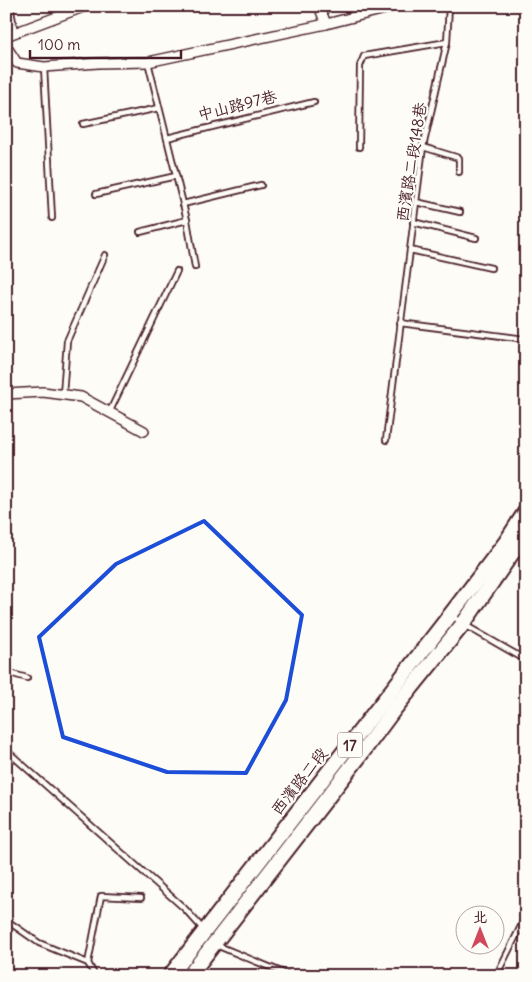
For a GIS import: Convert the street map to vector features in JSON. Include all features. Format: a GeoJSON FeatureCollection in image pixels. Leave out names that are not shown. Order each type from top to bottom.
{"type":"FeatureCollection","features":[{"type":"Feature","properties":{"kind":"main road","name":"西濱路二段"},"geometry":{"type":"LineString","coordinates":[[189,976],[210,936],[506,542],[526,511]]}},
{"type":"Feature","properties":{"kind":"main road","name":"西濱路二段"},"geometry":{"type":"LineString","coordinates":[[170,976],[210,936],[358,758],[395,708],[463,624],[526,533]]}},
{"type":"Feature","properties":{"kind":"street"},"geometry":{"type":"LineString","coordinates":[[6,36],[86,6]]}},
{"type":"Feature","properties":{"kind":"street"},"geometry":{"type":"LineString","coordinates":[[319,6],[326,24]]}},
{"type":"Feature","properties":{"kind":"street"},"geometry":{"type":"LineString","coordinates":[[6,46],[17,63],[44,67],[148,62],[326,24],[394,7]]}},
{"type":"Feature","properties":{"kind":"street"},"geometry":{"type":"LineString","coordinates":[[6,394],[43,392],[81,397],[144,431]]}},
{"type":"Feature","properties":{"kind":"lane"},"geometry":{"type":"LineString","coordinates":[[10,6],[16,33]]}},
{"type":"Feature","properties":{"kind":"lane","name":"西濱路二段148巷"},"geometry":{"type":"LineString","coordinates":[[386,440],[423,147],[447,42],[449,6]]}},
{"type":"Feature","properties":{"kind":"lane"},"geometry":{"type":"LineString","coordinates":[[359,147],[360,66],[364,56],[447,42]]}},
{"type":"Feature","properties":{"kind":"lane"},"geometry":{"type":"LineString","coordinates":[[148,62],[187,220],[195,267]]}},
{"type":"Feature","properties":{"kind":"lane"},"geometry":{"type":"LineString","coordinates":[[44,67],[52,218]]}},
{"type":"Feature","properties":{"kind":"lane","name":"中山路97巷"},"geometry":{"type":"LineString","coordinates":[[167,138],[314,102]]}},
{"type":"Feature","properties":{"kind":"lane"},"geometry":{"type":"LineString","coordinates":[[83,124],[159,108]]}},
{"type":"Feature","properties":{"kind":"lane"},"geometry":{"type":"LineString","coordinates":[[423,147],[459,158],[459,172]]}},
{"type":"Feature","properties":{"kind":"lane"},"geometry":{"type":"LineString","coordinates":[[96,194],[176,176]]}},
{"type":"Feature","properties":{"kind":"lane"},"geometry":{"type":"LineString","coordinates":[[183,204],[261,185]]}},
{"type":"Feature","properties":{"kind":"lane"},"geometry":{"type":"LineString","coordinates":[[416,202],[460,212]]}},
{"type":"Feature","properties":{"kind":"lane"},"geometry":{"type":"LineString","coordinates":[[140,232],[187,220]]}},
{"type":"Feature","properties":{"kind":"lane"},"geometry":{"type":"LineString","coordinates":[[413,222],[476,238]]}},
{"type":"Feature","properties":{"kind":"lane"},"geometry":{"type":"LineString","coordinates":[[410,250],[491,268]]}},
{"type":"Feature","properties":{"kind":"lane"},"geometry":{"type":"LineString","coordinates":[[63,394],[67,341],[104,255]]}},
{"type":"Feature","properties":{"kind":"lane"},"geometry":{"type":"LineString","coordinates":[[110,413],[177,271]]}},
{"type":"Feature","properties":{"kind":"lane"},"geometry":{"type":"LineString","coordinates":[[400,323],[525,339],[526,334]]}},
{"type":"Feature","properties":{"kind":"lane"},"geometry":{"type":"LineString","coordinates":[[451,614],[463,624],[526,660]]}},
{"type":"Feature","properties":{"kind":"lane"},"geometry":{"type":"LineString","coordinates":[[6,672],[27,678]]}},
{"type":"Feature","properties":{"kind":"lane"},"geometry":{"type":"LineString","coordinates":[[6,750],[184,908],[221,947],[291,976]]}},
{"type":"Feature","properties":{"kind":"lane"},"geometry":{"type":"LineString","coordinates":[[88,963],[102,896],[141,898]]}},
{"type":"Feature","properties":{"kind":"lane"},"geometry":{"type":"LineString","coordinates":[[496,976],[526,916]]}},
{"type":"Feature","properties":{"kind":"lane"},"geometry":{"type":"LineString","coordinates":[[6,920],[39,942],[88,963],[95,976]]}},
{"type":"Feature","properties":{"kind":"highlighted area"},"geometry":{"type":"Polygon","coordinates":[[[204,521],[302,615],[286,700],[246,773],[167,772],[63,737],[39,637],[116,564],[204,521]]]}}]}
